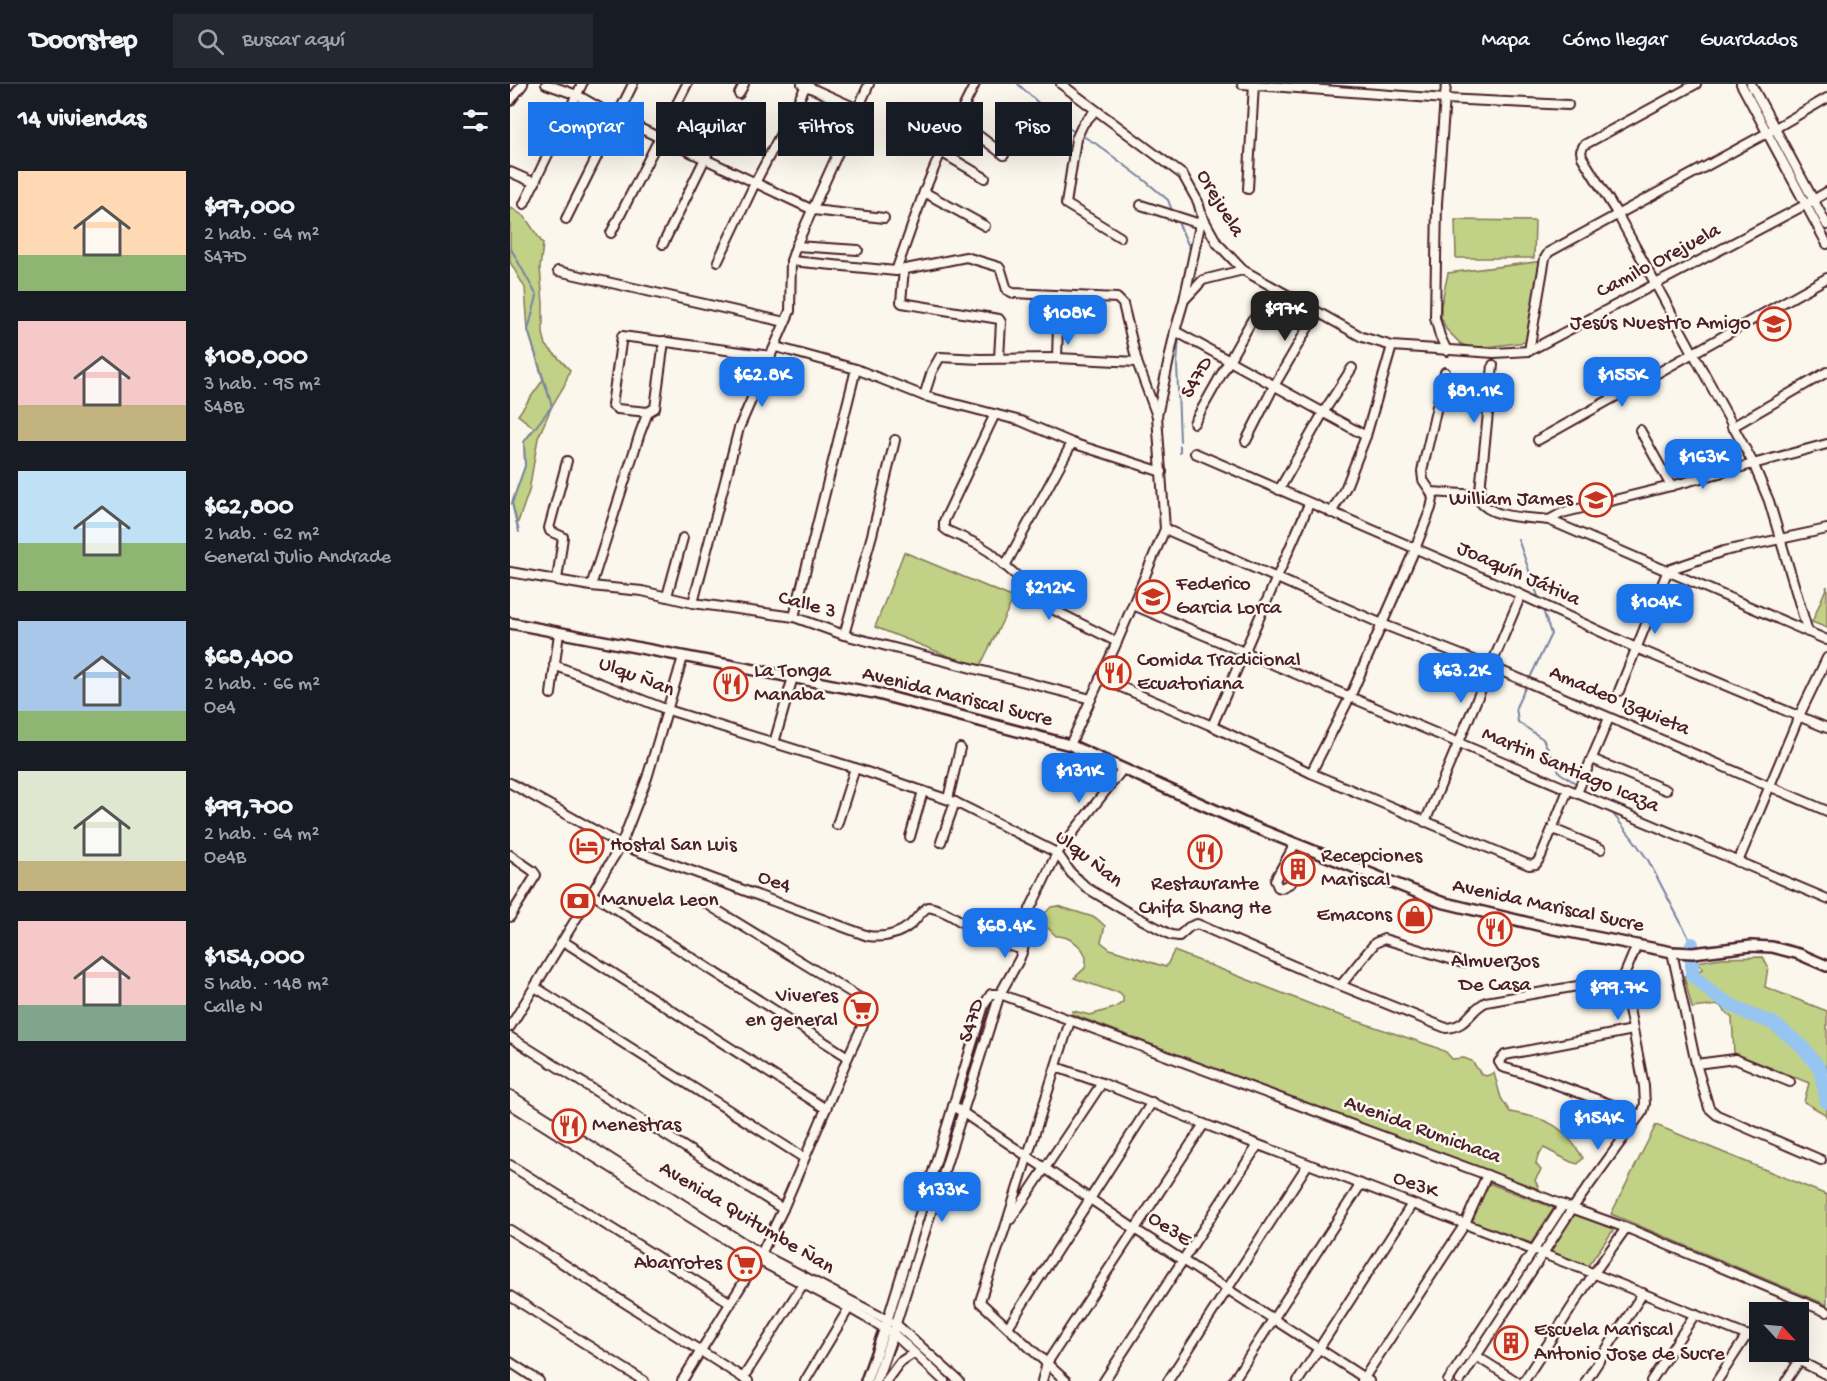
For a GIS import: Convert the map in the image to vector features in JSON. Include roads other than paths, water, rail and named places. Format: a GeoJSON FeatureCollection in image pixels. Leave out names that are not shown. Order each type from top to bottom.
{"type":"FeatureCollection","features":[{"type":"Feature","properties":{"kind":"main road","name":"Avenida Mariscal Sucre"},"geometry":{"type":"LineString","coordinates":[[510,623],[874,693],[1070,746],[1244,823],[1441,902],[1554,929],[1672,952],[1692,953],[1751,946],[1772,947],[1799,954],[1827,966]]}},
{"type":"Feature","properties":{"kind":"main road","name":"S47D"},"geometry":{"type":"LineString","coordinates":[[867,1381],[891,1326]]}},
{"type":"Feature","properties":{"kind":"main road","name":"S47D"},"geometry":{"type":"LineString","coordinates":[[876,1381],[891,1326]]}},
{"type":"Feature","properties":{"kind":"street"},"geometry":{"type":"LineString","coordinates":[[510,101],[523,84]]}},
{"type":"Feature","properties":{"kind":"street"},"geometry":{"type":"LineString","coordinates":[[546,84],[589,102]]}},
{"type":"Feature","properties":{"kind":"street"},"geometry":{"type":"LineString","coordinates":[[524,204],[582,84]]}},
{"type":"Feature","properties":{"kind":"street"},"geometry":{"type":"LineString","coordinates":[[624,102],[633,84]]}},
{"type":"Feature","properties":{"kind":"street"},"geometry":{"type":"LineString","coordinates":[[677,102],[687,84]]}},
{"type":"Feature","properties":{"kind":"street"},"geometry":{"type":"LineString","coordinates":[[739,94],[744,84]]}},
{"type":"Feature","properties":{"kind":"street"},"geometry":{"type":"LineString","coordinates":[[861,102],[869,84]]}},
{"type":"Feature","properties":{"kind":"street"},"geometry":{"type":"LineString","coordinates":[[966,102],[975,84]]}},
{"type":"Feature","properties":{"kind":"street","name":"Orejuela"},"geometry":{"type":"LineString","coordinates":[[1061,84],[1183,176],[1198,202],[1201,220],[1217,243],[1243,270],[1362,337],[1392,346],[1494,353],[1529,351]]}},
{"type":"Feature","properties":{"kind":"street"},"geometry":{"type":"LineString","coordinates":[[1242,84],[1446,99],[1568,105]]}},
{"type":"Feature","properties":{"kind":"street"},"geometry":{"type":"LineString","coordinates":[[1248,189],[1254,84]]}},
{"type":"Feature","properties":{"kind":"street"},"geometry":{"type":"LineString","coordinates":[[1446,84],[1437,203],[1435,318],[1447,351]]}},
{"type":"Feature","properties":{"kind":"street"},"geometry":{"type":"LineString","coordinates":[[1695,84],[1584,145],[1581,151],[1582,157],[1657,284],[1753,463],[1769,501],[1808,632]]}},
{"type":"Feature","properties":{"kind":"street"},"geometry":{"type":"LineString","coordinates":[[1741,84],[1827,225]]}},
{"type":"Feature","properties":{"kind":"street"},"geometry":{"type":"LineString","coordinates":[[1751,84],[1805,205],[1827,244]]}},
{"type":"Feature","properties":{"kind":"street"},"geometry":{"type":"LineString","coordinates":[[718,261],[805,85],[843,102]]}},
{"type":"Feature","properties":{"kind":"street"},"geometry":{"type":"LineString","coordinates":[[1529,351],[1545,258],[1549,252],[1827,98]]}},
{"type":"Feature","properties":{"kind":"street"},"geometry":{"type":"LineString","coordinates":[[1095,111],[1083,124],[1076,139],[1066,204],[1120,237]]}},
{"type":"Feature","properties":{"kind":"street"},"geometry":{"type":"LineString","coordinates":[[983,139],[995,148]]}},
{"type":"Feature","properties":{"kind":"street"},"geometry":{"type":"LineString","coordinates":[[611,233],[656,143]]}},
{"type":"Feature","properties":{"kind":"street"},"geometry":{"type":"LineString","coordinates":[[566,219],[597,156]]}},
{"type":"Feature","properties":{"kind":"street"},"geometry":{"type":"LineString","coordinates":[[701,156],[813,210],[884,218]]}},
{"type":"Feature","properties":{"kind":"street"},"geometry":{"type":"LineString","coordinates":[[693,603],[739,428],[791,309],[791,261],[837,156]]}},
{"type":"Feature","properties":{"kind":"street"},"geometry":{"type":"LineString","coordinates":[[939,156],[924,192],[900,270],[901,302],[999,319],[1001,322],[999,358]]}},
{"type":"Feature","properties":{"kind":"street"},"geometry":{"type":"LineString","coordinates":[[948,156],[985,178]]}},
{"type":"Feature","properties":{"kind":"street"},"geometry":{"type":"LineString","coordinates":[[663,244],[705,158]]}},
{"type":"Feature","properties":{"kind":"street"},"geometry":{"type":"LineString","coordinates":[[510,172],[535,183]]}},
{"type":"Feature","properties":{"kind":"street"},"geometry":{"type":"LineString","coordinates":[[924,192],[985,226]]}},
{"type":"Feature","properties":{"kind":"street"},"geometry":{"type":"LineString","coordinates":[[1805,205],[1827,192]]}},
{"type":"Feature","properties":{"kind":"street"},"geometry":{"type":"LineString","coordinates":[[1141,204],[1201,220],[1157,417]]}},
{"type":"Feature","properties":{"kind":"street","name":"Camilo Orejuela"},"geometry":{"type":"LineString","coordinates":[[1529,351],[1805,205]]}},
{"type":"Feature","properties":{"kind":"street"},"geometry":{"type":"LineString","coordinates":[[796,246],[858,250]]}},
{"type":"Feature","properties":{"kind":"street"},"geometry":{"type":"LineString","coordinates":[[791,261],[900,270],[966,257],[999,267],[1007,290],[1010,292],[1117,298],[1123,304],[1137,362],[1157,417],[1165,529],[1070,746]]}},
{"type":"Feature","properties":{"kind":"street"},"geometry":{"type":"LineString","coordinates":[[1184,300],[1203,280],[1243,270]]}},
{"type":"Feature","properties":{"kind":"street"},"geometry":{"type":"LineString","coordinates":[[558,271],[785,322]]}},
{"type":"Feature","properties":{"kind":"street"},"geometry":{"type":"LineString","coordinates":[[1538,440],[1827,278]]}},
{"type":"Feature","properties":{"kind":"street"},"geometry":{"type":"LineString","coordinates":[[1057,358],[1059,295]]}},
{"type":"Feature","properties":{"kind":"street"},"geometry":{"type":"LineString","coordinates":[[1246,441],[1274,386],[1317,312]]}},
{"type":"Feature","properties":{"kind":"street","name":"S47D"},"geometry":{"type":"LineString","coordinates":[[1194,423],[1252,321]]}},
{"type":"Feature","properties":{"kind":"street"},"geometry":{"type":"LineString","coordinates":[[1175,331],[1366,436]]}},
{"type":"Feature","properties":{"kind":"street"},"geometry":{"type":"LineString","coordinates":[[664,341],[656,405],[653,411],[614,408],[612,405],[622,336],[664,341],[771,356]]}},
{"type":"Feature","properties":{"kind":"street"},"geometry":{"type":"LineString","coordinates":[[1331,513],[1346,487],[1366,436],[1392,346]]}},
{"type":"Feature","properties":{"kind":"street"},"geometry":{"type":"LineString","coordinates":[[776,347],[856,369],[924,396],[1025,422],[1072,443],[1162,472]]}},
{"type":"Feature","properties":{"kind":"street"},"geometry":{"type":"LineString","coordinates":[[924,396],[932,371],[940,357],[1057,358],[1137,362]]}},
{"type":"Feature","properties":{"kind":"street"},"geometry":{"type":"LineString","coordinates":[[1493,365],[1479,495],[1483,506],[1517,517],[1549,520],[1827,640]]}},
{"type":"Feature","properties":{"kind":"street"},"geometry":{"type":"LineString","coordinates":[[1279,490],[1352,368]]}},
{"type":"Feature","properties":{"kind":"street"},"geometry":{"type":"LineString","coordinates":[[794,617],[856,369]]}},
{"type":"Feature","properties":{"kind":"street"},"geometry":{"type":"LineString","coordinates":[[1311,773],[1350,697],[1431,508],[1433,499],[1423,480],[1422,471],[1445,372]]}},
{"type":"Feature","properties":{"kind":"street"},"geometry":{"type":"LineString","coordinates":[[1732,427],[1827,372]]}},
{"type":"Feature","properties":{"kind":"street"},"geometry":{"type":"LineString","coordinates":[[591,586],[639,433],[648,412]]}},
{"type":"Feature","properties":{"kind":"street"},"geometry":{"type":"LineString","coordinates":[[995,414],[943,526],[948,531],[977,544],[1000,560],[1056,611],[1117,642]]}},
{"type":"Feature","properties":{"kind":"street"},"geometry":{"type":"LineString","coordinates":[[1640,430],[1671,486]]}},
{"type":"Feature","properties":{"kind":"street"},"geometry":{"type":"LineString","coordinates":[[844,635],[895,440]]}},
{"type":"Feature","properties":{"kind":"street"},"geometry":{"type":"LineString","coordinates":[[1005,566],[1072,443]]}},
{"type":"Feature","properties":{"kind":"street"},"geometry":{"type":"LineString","coordinates":[[1549,520],[1562,513],[1827,444]]}},
{"type":"Feature","properties":{"kind":"street","name":"Joaquín Játiva"},"geometry":{"type":"LineString","coordinates":[[1195,453],[1521,595],[1636,648],[1827,728]]}},
{"type":"Feature","properties":{"kind":"street"},"geometry":{"type":"LineString","coordinates":[[557,580],[563,537],[550,531],[549,528],[567,460]]}},
{"type":"Feature","properties":{"kind":"street"},"geometry":{"type":"LineString","coordinates":[[1431,492],[1479,495]]}},
{"type":"Feature","properties":{"kind":"street"},"geometry":{"type":"LineString","coordinates":[[1212,726],[1309,504]]}},
{"type":"Feature","properties":{"kind":"street","name":"Amadeo Izquieta"},"geometry":{"type":"LineString","coordinates":[[1165,529],[1382,624],[1492,668],[1827,811]]}},
{"type":"Feature","properties":{"kind":"street"},"geometry":{"type":"LineString","coordinates":[[1619,691],[1668,570],[1724,551],[1827,529]]}},
{"type":"Feature","properties":{"kind":"street"},"geometry":{"type":"LineString","coordinates":[[667,596],[683,538]]}},
{"type":"Feature","properties":{"kind":"street","name":"Calle 3"},"geometry":{"type":"LineString","coordinates":[[510,572],[591,586],[642,591],[693,603],[794,617],[844,635],[1091,699]]}},
{"type":"Feature","properties":{"kind":"street"},"geometry":{"type":"LineString","coordinates":[[1425,822],[1521,595]]}},
{"type":"Feature","properties":{"kind":"street","name":"Martin Santiago Icaza"},"geometry":{"type":"LineString","coordinates":[[1133,605],[1568,789],[1579,790],[1738,862],[1827,899]]}},
{"type":"Feature","properties":{"kind":"street"},"geometry":{"type":"LineString","coordinates":[[551,694],[558,633]]}},
{"type":"Feature","properties":{"kind":"street"},"geometry":{"type":"LineString","coordinates":[[510,1027],[621,845],[647,778],[683,657]]}},
{"type":"Feature","properties":{"kind":"street"},"geometry":{"type":"LineString","coordinates":[[1738,862],[1799,716],[1827,658]]}},
{"type":"Feature","properties":{"kind":"street","name":"Ulqu Ñan"},"geometry":{"type":"LineString","coordinates":[[554,665],[668,710],[952,800],[1057,853],[1071,873],[1087,888],[1171,935],[1179,936],[1189,927],[1197,924],[1446,1028],[1462,1024],[1486,1002],[1623,978]]}},
{"type":"Feature","properties":{"kind":"street"},"geometry":{"type":"LineString","coordinates":[[774,743],[793,677]]}},
{"type":"Feature","properties":{"kind":"street"},"geometry":{"type":"LineString","coordinates":[[1100,678],[1212,726],[1311,773],[1529,865],[1534,865],[1541,856],[1568,789]]}},
{"type":"Feature","properties":{"kind":"street"},"geometry":{"type":"LineString","coordinates":[[1579,790],[1609,718]]}},
{"type":"Feature","properties":{"kind":"street"},"geometry":{"type":"LineString","coordinates":[[941,842],[952,800],[960,748]]}},
{"type":"Feature","properties":{"kind":"street"},"geometry":{"type":"LineString","coordinates":[[1592,759],[1666,790]]}},
{"type":"Feature","properties":{"kind":"street"},"geometry":{"type":"LineString","coordinates":[[837,825],[855,768]]}},
{"type":"Feature","properties":{"kind":"street"},"geometry":{"type":"LineString","coordinates":[[1000,994],[1023,950],[1030,909],[1057,853],[1122,770]]}},
{"type":"Feature","properties":{"kind":"street","name":"Oe4"},"geometry":{"type":"LineString","coordinates":[[510,783],[621,845],[868,936],[887,937],[902,930],[928,907],[952,916],[980,934],[1023,950]]}},
{"type":"Feature","properties":{"kind":"street"},"geometry":{"type":"LineString","coordinates":[[910,837],[923,791]]}},
{"type":"Feature","properties":{"kind":"street"},"geometry":{"type":"LineString","coordinates":[[1553,829],[1601,849]]}},
{"type":"Feature","properties":{"kind":"street"},"geometry":{"type":"LineString","coordinates":[[1291,883],[1281,888],[1275,880],[1295,844]]}},
{"type":"Feature","properties":{"kind":"street"},"geometry":{"type":"LineString","coordinates":[[510,855],[536,874],[511,912]]}},
{"type":"Feature","properties":{"kind":"street"},"geometry":{"type":"LineString","coordinates":[[592,894],[848,1057]]}},
{"type":"Feature","properties":{"kind":"street"},"geometry":{"type":"LineString","coordinates":[[682,1381],[760,1257],[871,1007],[865,1001],[702,901]]}},
{"type":"Feature","properties":{"kind":"street"},"geometry":{"type":"LineString","coordinates":[[1341,985],[1375,942],[1384,939],[1463,963]]}},
{"type":"Feature","properties":{"kind":"street"},"geometry":{"type":"LineString","coordinates":[[563,941],[826,1109]]}},
{"type":"Feature","properties":{"kind":"street"},"geometry":{"type":"LineString","coordinates":[[1460,1381],[1572,1209],[1640,1115],[1645,1104],[1623,978],[1637,945]]}},
{"type":"Feature","properties":{"kind":"street"},"geometry":{"type":"LineString","coordinates":[[1672,952],[1696,1064],[1709,1108],[1717,1115],[1821,1160]]}},
{"type":"Feature","properties":{"kind":"street"},"geometry":{"type":"LineString","coordinates":[[535,987],[804,1158]]}},
{"type":"Feature","properties":{"kind":"street","name":"S47D"},"geometry":{"type":"LineString","coordinates":[[991,994],[1000,994],[963,1113],[891,1326],[984,1005],[991,994]]}},
{"type":"Feature","properties":{"kind":"street","name":"Avenida Rumichaca"},"geometry":{"type":"LineString","coordinates":[[1000,994],[1626,1228],[1827,1312]]}},
{"type":"Feature","properties":{"kind":"street"},"geometry":{"type":"LineString","coordinates":[[1066,1381],[980,1302],[1070,1021]]}},
{"type":"Feature","properties":{"kind":"street"},"geometry":{"type":"LineString","coordinates":[[1633,1030],[1505,1055],[1499,1062],[1502,1067],[1640,1115]]}},
{"type":"Feature","properties":{"kind":"street"},"geometry":{"type":"LineString","coordinates":[[510,1037],[783,1209]]}},
{"type":"Feature","properties":{"kind":"street"},"geometry":{"type":"LineString","coordinates":[[1696,1064],[1735,1059],[1790,1082]]}},
{"type":"Feature","properties":{"kind":"street","name":"Oe3K"},"geometry":{"type":"LineString","coordinates":[[1056,1067],[1594,1273],[1747,1335]]}},
{"type":"Feature","properties":{"kind":"street"},"geometry":{"type":"LineString","coordinates":[[1005,1227],[1102,1083]]}},
{"type":"Feature","properties":{"kind":"street","name":"Avenida Quitumbe Ñan"},"geometry":{"type":"LineString","coordinates":[[510,1095],[760,1257],[891,1326],[958,1381]]}},
{"type":"Feature","properties":{"kind":"street"},"geometry":{"type":"LineString","coordinates":[[1008,1327],[1152,1102]]}},
{"type":"Feature","properties":{"kind":"street","name":"Avenida Quitumbe Ñan"},"geometry":{"type":"LineString","coordinates":[[510,1104],[803,1284],[849,1308],[891,1326],[914,1353],[944,1381]]}},
{"type":"Feature","properties":{"kind":"street","name":"Oe3E"},"geometry":{"type":"LineString","coordinates":[[953,1106],[1136,1230],[1365,1380]]}},
{"type":"Feature","properties":{"kind":"street"},"geometry":{"type":"LineString","coordinates":[[1042,1381],[1047,1364],[1204,1124]]}},
{"type":"Feature","properties":{"kind":"street"},"geometry":{"type":"LineString","coordinates":[[1104,1381],[1258,1145]]}},
{"type":"Feature","properties":{"kind":"street"},"geometry":{"type":"LineString","coordinates":[[1168,1381],[1308,1164]]}},
{"type":"Feature","properties":{"kind":"street"},"geometry":{"type":"LineString","coordinates":[[510,1165],[731,1303]]}},
{"type":"Feature","properties":{"kind":"street"},"geometry":{"type":"LineString","coordinates":[[1365,1380],[1465,1224],[1487,1175]]}},
{"type":"Feature","properties":{"kind":"street"},"geometry":{"type":"LineString","coordinates":[[1233,1381],[1361,1184]]}},
{"type":"Feature","properties":{"kind":"street"},"geometry":{"type":"LineString","coordinates":[[1298,1381],[1412,1204]]}},
{"type":"Feature","properties":{"kind":"street"},"geometry":{"type":"LineString","coordinates":[[1448,1381],[1563,1205]]}},
{"type":"Feature","properties":{"kind":"street"},"geometry":{"type":"LineString","coordinates":[[1524,1381],[1626,1228]]}},
{"type":"Feature","properties":{"kind":"street"},"geometry":{"type":"LineString","coordinates":[[510,1230],[746,1380],[803,1284]]}},
{"type":"Feature","properties":{"kind":"street"},"geometry":{"type":"LineString","coordinates":[[1586,1381],[1643,1293]]}},
{"type":"Feature","properties":{"kind":"street"},"geometry":{"type":"LineString","coordinates":[[510,1296],[644,1381]]}},
{"type":"Feature","properties":{"kind":"street"},"geometry":{"type":"LineString","coordinates":[[805,1381],[849,1308]]}},
{"type":"Feature","properties":{"kind":"street"},"geometry":{"type":"LineString","coordinates":[[1651,1381],[1695,1314]]}},
{"type":"Feature","properties":{"kind":"street"},"geometry":{"type":"LineString","coordinates":[[1717,1381],[1747,1335]]}},
{"type":"Feature","properties":{"kind":"street"},"geometry":{"type":"LineString","coordinates":[[886,1381],[900,1362],[914,1353]]}},
{"type":"Feature","properties":{"kind":"street"},"geometry":{"type":"LineString","coordinates":[[1476,1356],[1516,1381]]}},
{"type":"Feature","properties":{"kind":"street"},"geometry":{"type":"LineString","coordinates":[[510,1362],[539,1381]]}},
{"type":"Feature","properties":{"kind":"street"},"geometry":{"type":"LineString","coordinates":[[1786,1381],[1799,1362]]}},
{"type":"Feature","properties":{"kind":"street"},"geometry":{"type":"LineString","coordinates":[[1804,1362],[1827,1374]]}},
{"type":"Feature","properties":{"kind":"waterway"},"geometry":{"type":"LineString","coordinates":[[1018,84],[1061,124],[1095,143],[1143,179],[1168,200],[1173,213]]}},
{"type":"Feature","properties":{"kind":"waterway"},"geometry":{"type":"LineString","coordinates":[[1177,220],[1191,251]]}},
{"type":"Feature","properties":{"kind":"waterway"},"geometry":{"type":"LineString","coordinates":[[510,247],[537,296],[528,330],[552,406],[524,442],[525,466],[512,503],[519,532]]}},
{"type":"Feature","properties":{"kind":"waterway"},"geometry":{"type":"LineString","coordinates":[[1191,288],[1197,262],[1195,258]]}},
{"type":"Feature","properties":{"kind":"waterway"},"geometry":{"type":"LineString","coordinates":[[1180,331],[1188,299]]}},
{"type":"Feature","properties":{"kind":"waterway"},"geometry":{"type":"LineString","coordinates":[[1179,337],[1177,364],[1180,441]]}},
{"type":"Feature","properties":{"kind":"waterway"},"geometry":{"type":"LineString","coordinates":[[1180,446],[1180,453]]}},
{"type":"Feature","properties":{"kind":"waterway"},"geometry":{"type":"LineString","coordinates":[[1518,539],[1540,602]]}},
{"type":"Feature","properties":{"kind":"waterway"},"geometry":{"type":"LineString","coordinates":[[1542,607],[1551,634],[1516,707],[1518,722],[1543,739],[1560,773],[1577,784]]}},
{"type":"Feature","properties":{"kind":"waterway"},"geometry":{"type":"LineString","coordinates":[[1609,809],[1648,860],[1692,944]]}},
{"type":"Feature","properties":{"kind":"waterway"},"geometry":{"type":"LineString","coordinates":[[1692,960],[1692,975],[1716,996],[1748,1014],[1773,1023],[1802,1046],[1820,1069],[1827,1102]]}},
{"type":"Feature","properties":{"kind":"place","name":"Jesús Nuestro Amigo"},"geometry":{"type":"Point","coordinates":[1774,324]}},
{"type":"Feature","properties":{"kind":"place","name":"William James"},"geometry":{"type":"Point","coordinates":[1596,500]}},
{"type":"Feature","properties":{"kind":"place","name":"Federico Garcia Lorca"},"geometry":{"type":"Point","coordinates":[1153,597]}},
{"type":"Feature","properties":{"kind":"place","name":"Comida Tradicional Ecuatoriana"},"geometry":{"type":"Point","coordinates":[1114,673]}},
{"type":"Feature","properties":{"kind":"place","name":"La Tonga Manaba"},"geometry":{"type":"Point","coordinates":[731,684]}},
{"type":"Feature","properties":{"kind":"place","name":"Hostal San Luis"},"geometry":{"type":"Point","coordinates":[587,846]}},
{"type":"Feature","properties":{"kind":"place","name":"Restaurante Chifa Shang He"},"geometry":{"type":"Point","coordinates":[1205,852]}},
{"type":"Feature","properties":{"kind":"place","name":"Recepciones Mariscal"},"geometry":{"type":"Point","coordinates":[1298,869]}},
{"type":"Feature","properties":{"kind":"place","name":"Manuela Leon"},"geometry":{"type":"Point","coordinates":[578,901]}},
{"type":"Feature","properties":{"kind":"place","name":"Emacons"},"geometry":{"type":"Point","coordinates":[1415,916]}},
{"type":"Feature","properties":{"kind":"place","name":"Almuerzos De Casa"},"geometry":{"type":"Point","coordinates":[1495,929]}},
{"type":"Feature","properties":{"kind":"place","name":"Viveres en general"},"geometry":{"type":"Point","coordinates":[861,1009]}},
{"type":"Feature","properties":{"kind":"place","name":"Menestras"},"geometry":{"type":"Point","coordinates":[569,1126]}},
{"type":"Feature","properties":{"kind":"place","name":"Abarrotes"},"geometry":{"type":"Point","coordinates":[745,1264]}},
{"type":"Feature","properties":{"kind":"place","name":"Escuela Mariscal Antonio Jose de Sucre"},"geometry":{"type":"Point","coordinates":[1511,1343]}}]}
